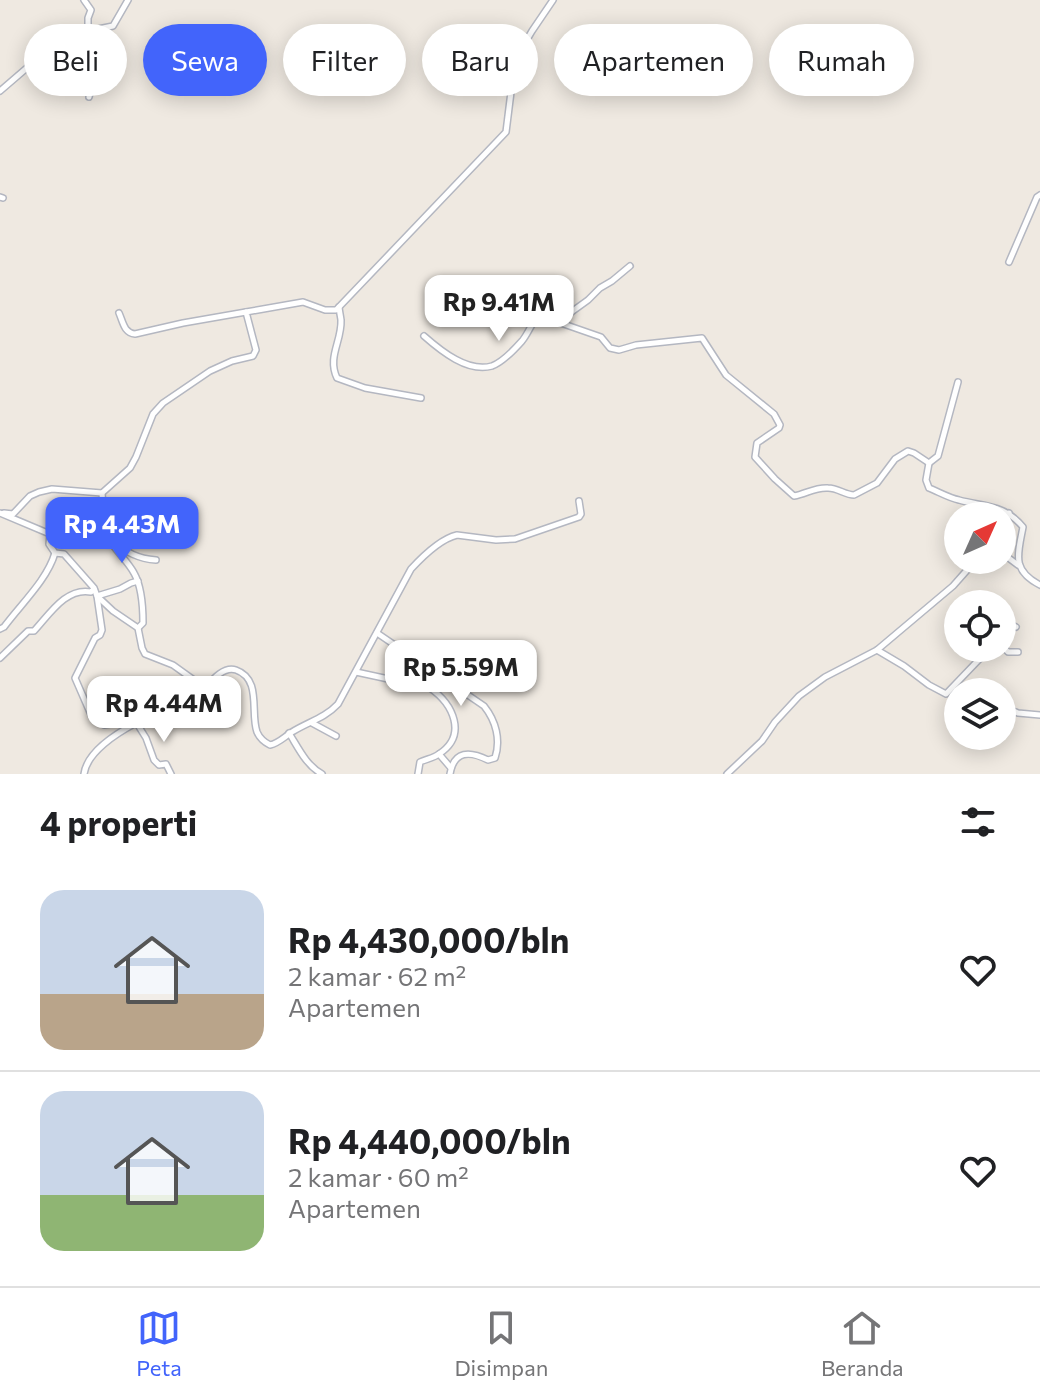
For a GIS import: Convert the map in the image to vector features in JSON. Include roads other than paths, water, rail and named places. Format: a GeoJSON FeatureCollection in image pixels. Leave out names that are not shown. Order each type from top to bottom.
{"type":"FeatureCollection","features":[{"type":"Feature","properties":{"kind":"street"},"geometry":{"type":"LineString","coordinates":[[84,0],[91,10],[88,24]]}},
{"type":"Feature","properties":{"kind":"street"},"geometry":{"type":"LineString","coordinates":[[114,24],[128,0]]}},
{"type":"Feature","properties":{"kind":"street"},"geometry":{"type":"LineString","coordinates":[[119,313],[126,330],[135,334],[303,302],[325,310],[336,310],[506,132],[515,60],[553,0]]}},
{"type":"Feature","properties":{"kind":"street"},"geometry":{"type":"LineString","coordinates":[[0,91],[24,70]]}},
{"type":"Feature","properties":{"kind":"street"},"geometry":{"type":"LineString","coordinates":[[1009,262],[1040,195]]}},
{"type":"Feature","properties":{"kind":"street"},"geometry":{"type":"LineString","coordinates":[[561,323],[630,266]]}},
{"type":"Feature","properties":{"kind":"street"},"geometry":{"type":"LineString","coordinates":[[339,307],[341,327],[332,365],[337,378],[365,388],[421,398]]}},
{"type":"Feature","properties":{"kind":"street"},"geometry":{"type":"LineString","coordinates":[[0,512],[13,514],[30,496],[52,489],[102,493],[130,468],[153,414],[163,403],[210,371],[253,356],[256,350],[246,312]]}},
{"type":"Feature","properties":{"kind":"street"},"geometry":{"type":"LineString","coordinates":[[424,336],[452,359],[487,367],[496,365],[512,352],[535,320],[561,323],[601,337],[610,348],[619,350],[636,345],[702,338],[726,375],[779,421],[779,428],[757,443],[755,457],[794,496],[830,488],[854,495],[877,483],[904,452],[914,453],[929,463]]}},
{"type":"Feature","properties":{"kind":"street"},"geometry":{"type":"LineString","coordinates":[[958,382],[938,456],[929,463],[926,480],[929,488],[971,502]]}},
{"type":"Feature","properties":{"kind":"street"},"geometry":{"type":"LineString","coordinates":[[102,493],[107,533],[138,581],[143,607],[143,623],[138,628]]}},
{"type":"Feature","properties":{"kind":"street"},"geometry":{"type":"LineString","coordinates":[[0,512],[50,534],[49,544],[55,553],[64,554],[94,588],[102,630],[76,673],[76,682],[96,721],[104,725],[171,720],[185,715],[205,702],[205,688],[222,672],[237,670],[246,677],[252,689],[257,732],[264,743],[270,745],[326,715],[338,704],[411,569],[445,539],[457,535],[515,539],[579,517],[579,501]]}},
{"type":"Feature","properties":{"kind":"street"},"geometry":{"type":"LineString","coordinates":[[1016,520],[1023,527],[1017,560],[1019,566]]}},
{"type":"Feature","properties":{"kind":"street"},"geometry":{"type":"LineString","coordinates":[[107,533],[118,546],[132,554],[156,560]]}},
{"type":"Feature","properties":{"kind":"street"},"geometry":{"type":"LineString","coordinates":[[0,629],[41,581],[55,553]]}},
{"type":"Feature","properties":{"kind":"street"},"geometry":{"type":"LineString","coordinates":[[1016,564],[1040,585]]}},
{"type":"Feature","properties":{"kind":"street"},"geometry":{"type":"LineString","coordinates":[[727,774],[762,741],[799,696],[825,677],[877,650],[964,574]]}},
{"type":"Feature","properties":{"kind":"street"},"geometry":{"type":"LineString","coordinates":[[97,596],[138,581]]}},
{"type":"Feature","properties":{"kind":"street"},"geometry":{"type":"LineString","coordinates":[[0,658],[28,631],[34,631],[67,596],[81,591],[91,592],[94,588]]}},
{"type":"Feature","properties":{"kind":"street"},"geometry":{"type":"LineString","coordinates":[[97,596],[138,628],[145,654],[173,665],[205,688]]}},
{"type":"Feature","properties":{"kind":"street"},"geometry":{"type":"LineString","coordinates":[[377,633],[484,706],[492,716],[497,733],[495,758],[491,761],[477,754],[465,754],[457,758],[451,771]]}},
{"type":"Feature","properties":{"kind":"street"},"geometry":{"type":"LineString","coordinates":[[877,650],[944,693]]}},
{"type":"Feature","properties":{"kind":"street"},"geometry":{"type":"LineString","coordinates":[[961,678],[977,662]]}},
{"type":"Feature","properties":{"kind":"street"},"geometry":{"type":"LineString","coordinates":[[356,672],[425,686],[449,708],[456,721],[451,740],[439,754],[420,762],[418,774]]}},
{"type":"Feature","properties":{"kind":"street"},"geometry":{"type":"LineString","coordinates":[[1016,712],[1040,715]]}},
{"type":"Feature","properties":{"kind":"street"},"geometry":{"type":"LineString","coordinates":[[84,774],[88,762],[104,745],[136,721]]}},
{"type":"Feature","properties":{"kind":"street"},"geometry":{"type":"LineString","coordinates":[[136,721],[154,760],[159,765],[166,764],[171,774]]}},
{"type":"Feature","properties":{"kind":"street"},"geometry":{"type":"LineString","coordinates":[[311,722],[336,736]]}},
{"type":"Feature","properties":{"kind":"street"},"geometry":{"type":"LineString","coordinates":[[289,733],[305,760],[322,774]]}},
{"type":"Feature","properties":{"kind":"street"},"geometry":{"type":"LineString","coordinates":[[439,754],[451,771]]}}]}
